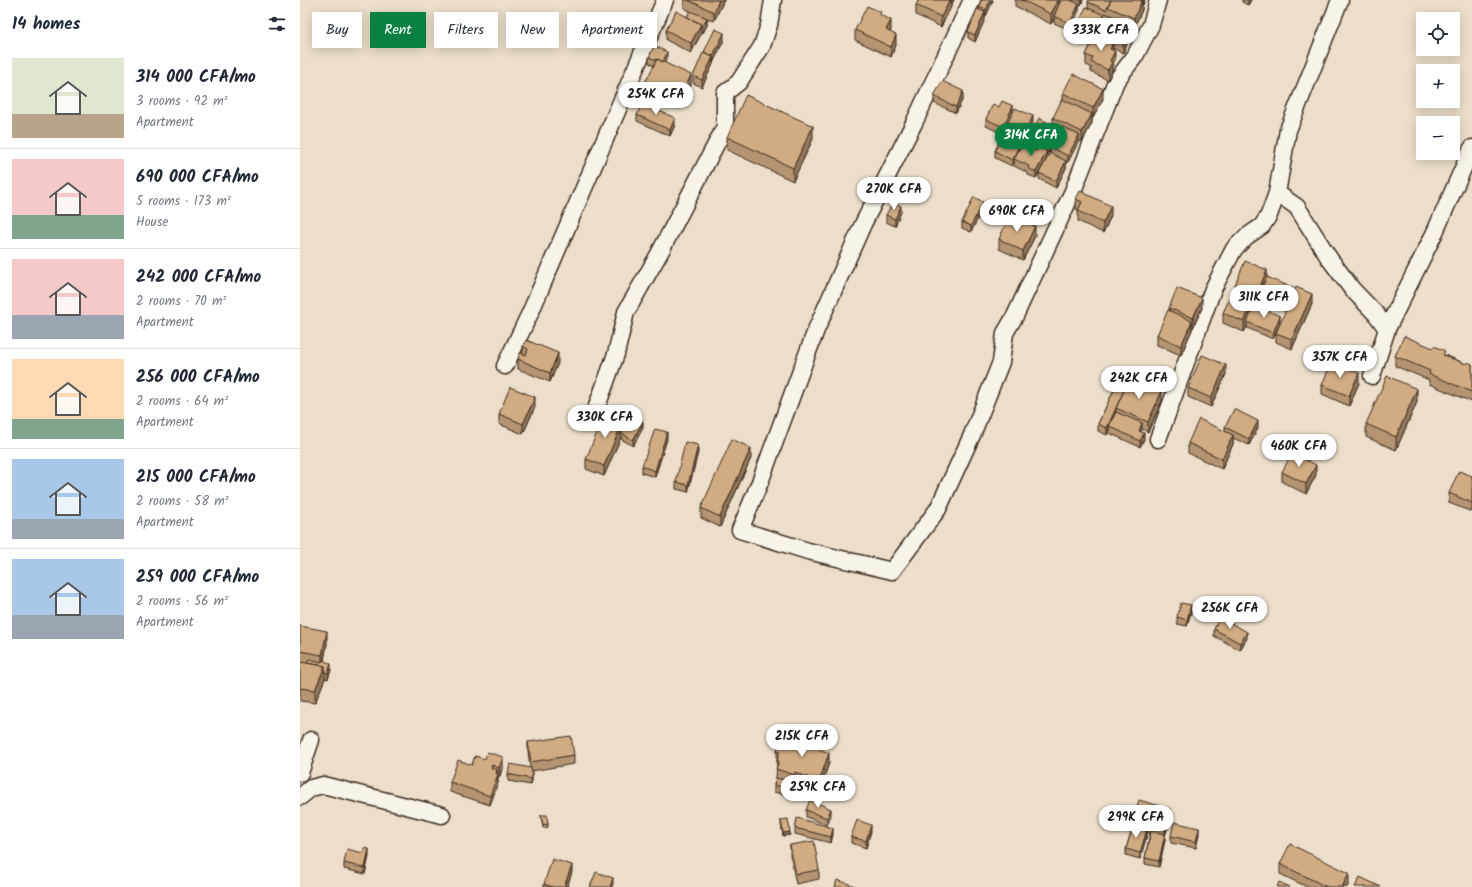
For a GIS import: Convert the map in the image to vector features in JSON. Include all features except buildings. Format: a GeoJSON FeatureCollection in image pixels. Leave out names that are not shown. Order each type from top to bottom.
{"type":"FeatureCollection","features":[{"type":"Feature","properties":{"kind":"street"},"geometry":{"type":"LineString","coordinates":[[505,366],[531,312],[665,0]]}},
{"type":"Feature","properties":{"kind":"street"},"geometry":{"type":"LineString","coordinates":[[596,408],[616,354],[626,312],[659,254],[724,127],[726,93],[739,82],[762,46],[769,26],[773,0]]}},
{"type":"Feature","properties":{"kind":"street"},"geometry":{"type":"LineString","coordinates":[[972,0],[914,122],[863,224],[819,323],[760,482],[740,530],[808,551],[892,571],[938,509],[960,462],[1001,362],[1005,333],[1015,316],[1073,191],[1116,81],[1135,56],[1151,25],[1158,0]]}},
{"type":"Feature","properties":{"kind":"street"},"geometry":{"type":"LineString","coordinates":[[1158,440],[1213,289],[1234,249],[1246,237],[1262,226],[1270,215],[1277,192],[1288,130],[1340,0]]}},
{"type":"Feature","properties":{"kind":"street"},"geometry":{"type":"LineString","coordinates":[[1372,376],[1387,329],[1435,232],[1472,148]]}},
{"type":"Feature","properties":{"kind":"street"},"geometry":{"type":"LineString","coordinates":[[1277,192],[1297,207],[1342,277],[1376,314],[1387,329]]}},
{"type":"Feature","properties":{"kind":"street"},"geometry":{"type":"LineString","coordinates":[[300,773],[311,740]]}},
{"type":"Feature","properties":{"kind":"street"},"geometry":{"type":"LineString","coordinates":[[300,797],[311,788],[323,785],[442,816]]}}]}
